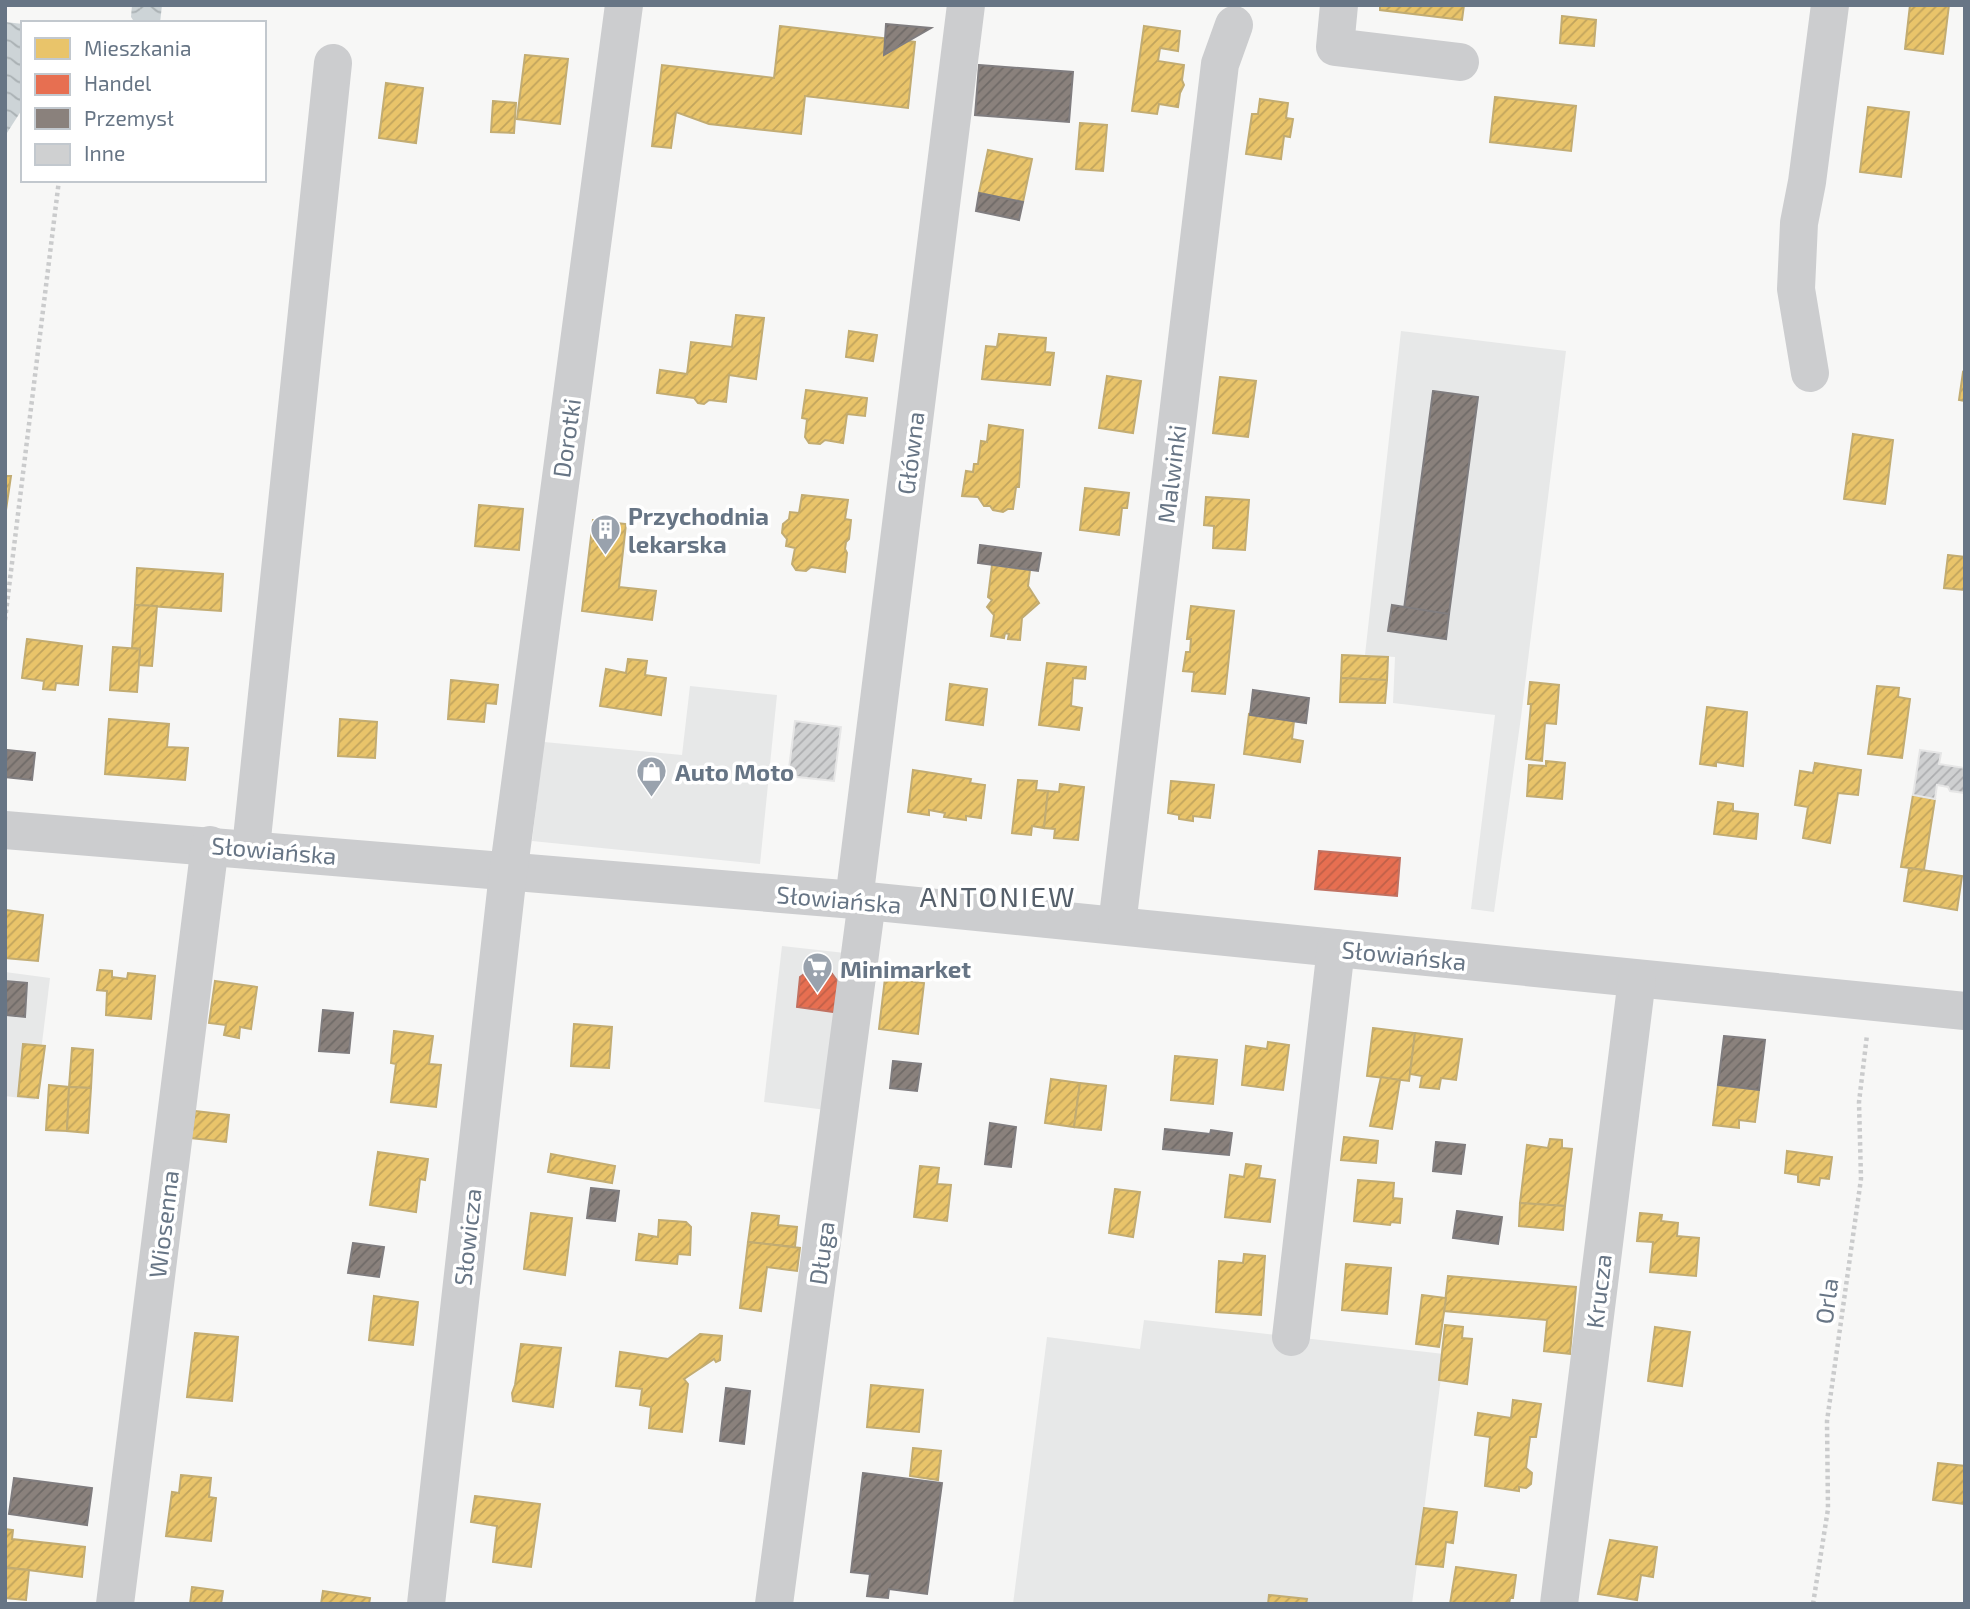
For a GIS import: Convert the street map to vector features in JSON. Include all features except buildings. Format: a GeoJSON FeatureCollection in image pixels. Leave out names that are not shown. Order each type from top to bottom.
{"type":"FeatureCollection","features":[{"type":"Feature","properties":{"kind":"street","name":"Dorotki"},"geometry":{"type":"LineString","coordinates":[[509,870],[624,5]]}},
{"type":"Feature","properties":{"kind":"street","name":"Główna"},"geometry":{"type":"LineString","coordinates":[[861,901],[966,5]]}},
{"type":"Feature","properties":{"kind":"street"},"geometry":{"type":"LineString","coordinates":[[1339,5],[1335,47],[1460,62]]}},
{"type":"Feature","properties":{"kind":"street"},"geometry":{"type":"LineString","coordinates":[[1810,373],[1796,275],[1799,223],[1807,182],[1830,5]]}},
{"type":"Feature","properties":{"kind":"street","name":"Malwinki"},"geometry":{"type":"LineString","coordinates":[[1117,925],[1220,64],[1234,25]]}},
{"type":"Feature","properties":{"kind":"street"},"geometry":{"type":"LineString","coordinates":[[251,848],[333,63]]}},
{"type":"Feature","properties":{"kind":"street","name":"Słowiańska"},"geometry":{"type":"LineString","coordinates":[[5,830],[251,848],[861,901],[1965,1011]]}},
{"type":"Feature","properties":{"kind":"street","name":"Wiosenna"},"geometry":{"type":"LineString","coordinates":[[115,1604],[210,845]]}},
{"type":"Feature","properties":{"kind":"street","name":"Słowicza"},"geometry":{"type":"LineString","coordinates":[[426,1604],[509,870]]}},
{"type":"Feature","properties":{"kind":"street","name":"Długa"},"geometry":{"type":"LineString","coordinates":[[774,1604],[861,901]]}},
{"type":"Feature","properties":{"kind":"street"},"geometry":{"type":"LineString","coordinates":[[1291,1337],[1336,947]]}},
{"type":"Feature","properties":{"kind":"street","name":"Krucza"},"geometry":{"type":"LineString","coordinates":[[1559,1604],[1637,979]]}},
{"type":"Feature","properties":{"kind":"path"},"geometry":{"type":"LineString","coordinates":[[5,620],[59,182]]}},
{"type":"Feature","properties":{"kind":"path","name":"Orla"},"geometry":{"type":"LineString","coordinates":[[1813,1604],[1828,1509],[1827,1421],[1861,1178],[1859,1102],[1871,1002]]}},
{"type":"Feature","properties":{"kind":"shaded area"},"geometry":{"type":"Polygon","coordinates":[[[1401,331],[1566,351],[1494,912],[1471,909],[1495,715],[1393,703],[1395,657],[1365,655],[1401,331]]]}},
{"type":"Feature","properties":{"kind":"shaded area","name":"Auto Moto"},"geometry":{"type":"Polygon","coordinates":[[[690,686],[777,695],[760,864],[532,841],[544,742],[682,755],[690,686]]]}},
{"type":"Feature","properties":{"kind":"shaded area"},"geometry":{"type":"Polygon","coordinates":[[[782,946],[845,953],[826,1110],[764,1102],[782,946]]]}},
{"type":"Feature","properties":{"kind":"shaded area"},"geometry":{"type":"Polygon","coordinates":[[[5,972],[50,978],[35,1100],[5,1096],[5,972]]]}},
{"type":"Feature","properties":{"kind":"shaded area"},"geometry":{"type":"Polygon","coordinates":[[[1144,1320],[1444,1354],[1412,1604],[1013,1604],[1047,1337],[1140,1349],[1144,1320]]]}},
{"type":"Feature","properties":{"kind":"water"},"geometry":{"type":"Polygon","coordinates":[[[132,5],[162,5],[160,21],[134,21],[131,17],[132,5]]]}},
{"type":"Feature","properties":{"kind":"water"},"geometry":{"type":"Polygon","coordinates":[[[5,22],[21,24],[21,111],[5,136],[5,22]]]}},
{"type":"Feature","properties":{"kind":"place","name":"Przychodnia lekarska"},"geometry":{"type":"Point","coordinates":[605,556]}},
{"type":"Feature","properties":{"kind":"place","name":"Auto Moto"},"geometry":{"type":"Point","coordinates":[652,798]}},
{"type":"Feature","properties":{"kind":"place","name":"Minimarket"},"geometry":{"type":"Point","coordinates":[817,995]}},
{"type":"Feature","properties":{"kind":"district","name":"ANTONIEW"},"geometry":{"type":"Point","coordinates":[998,896]}}]}
